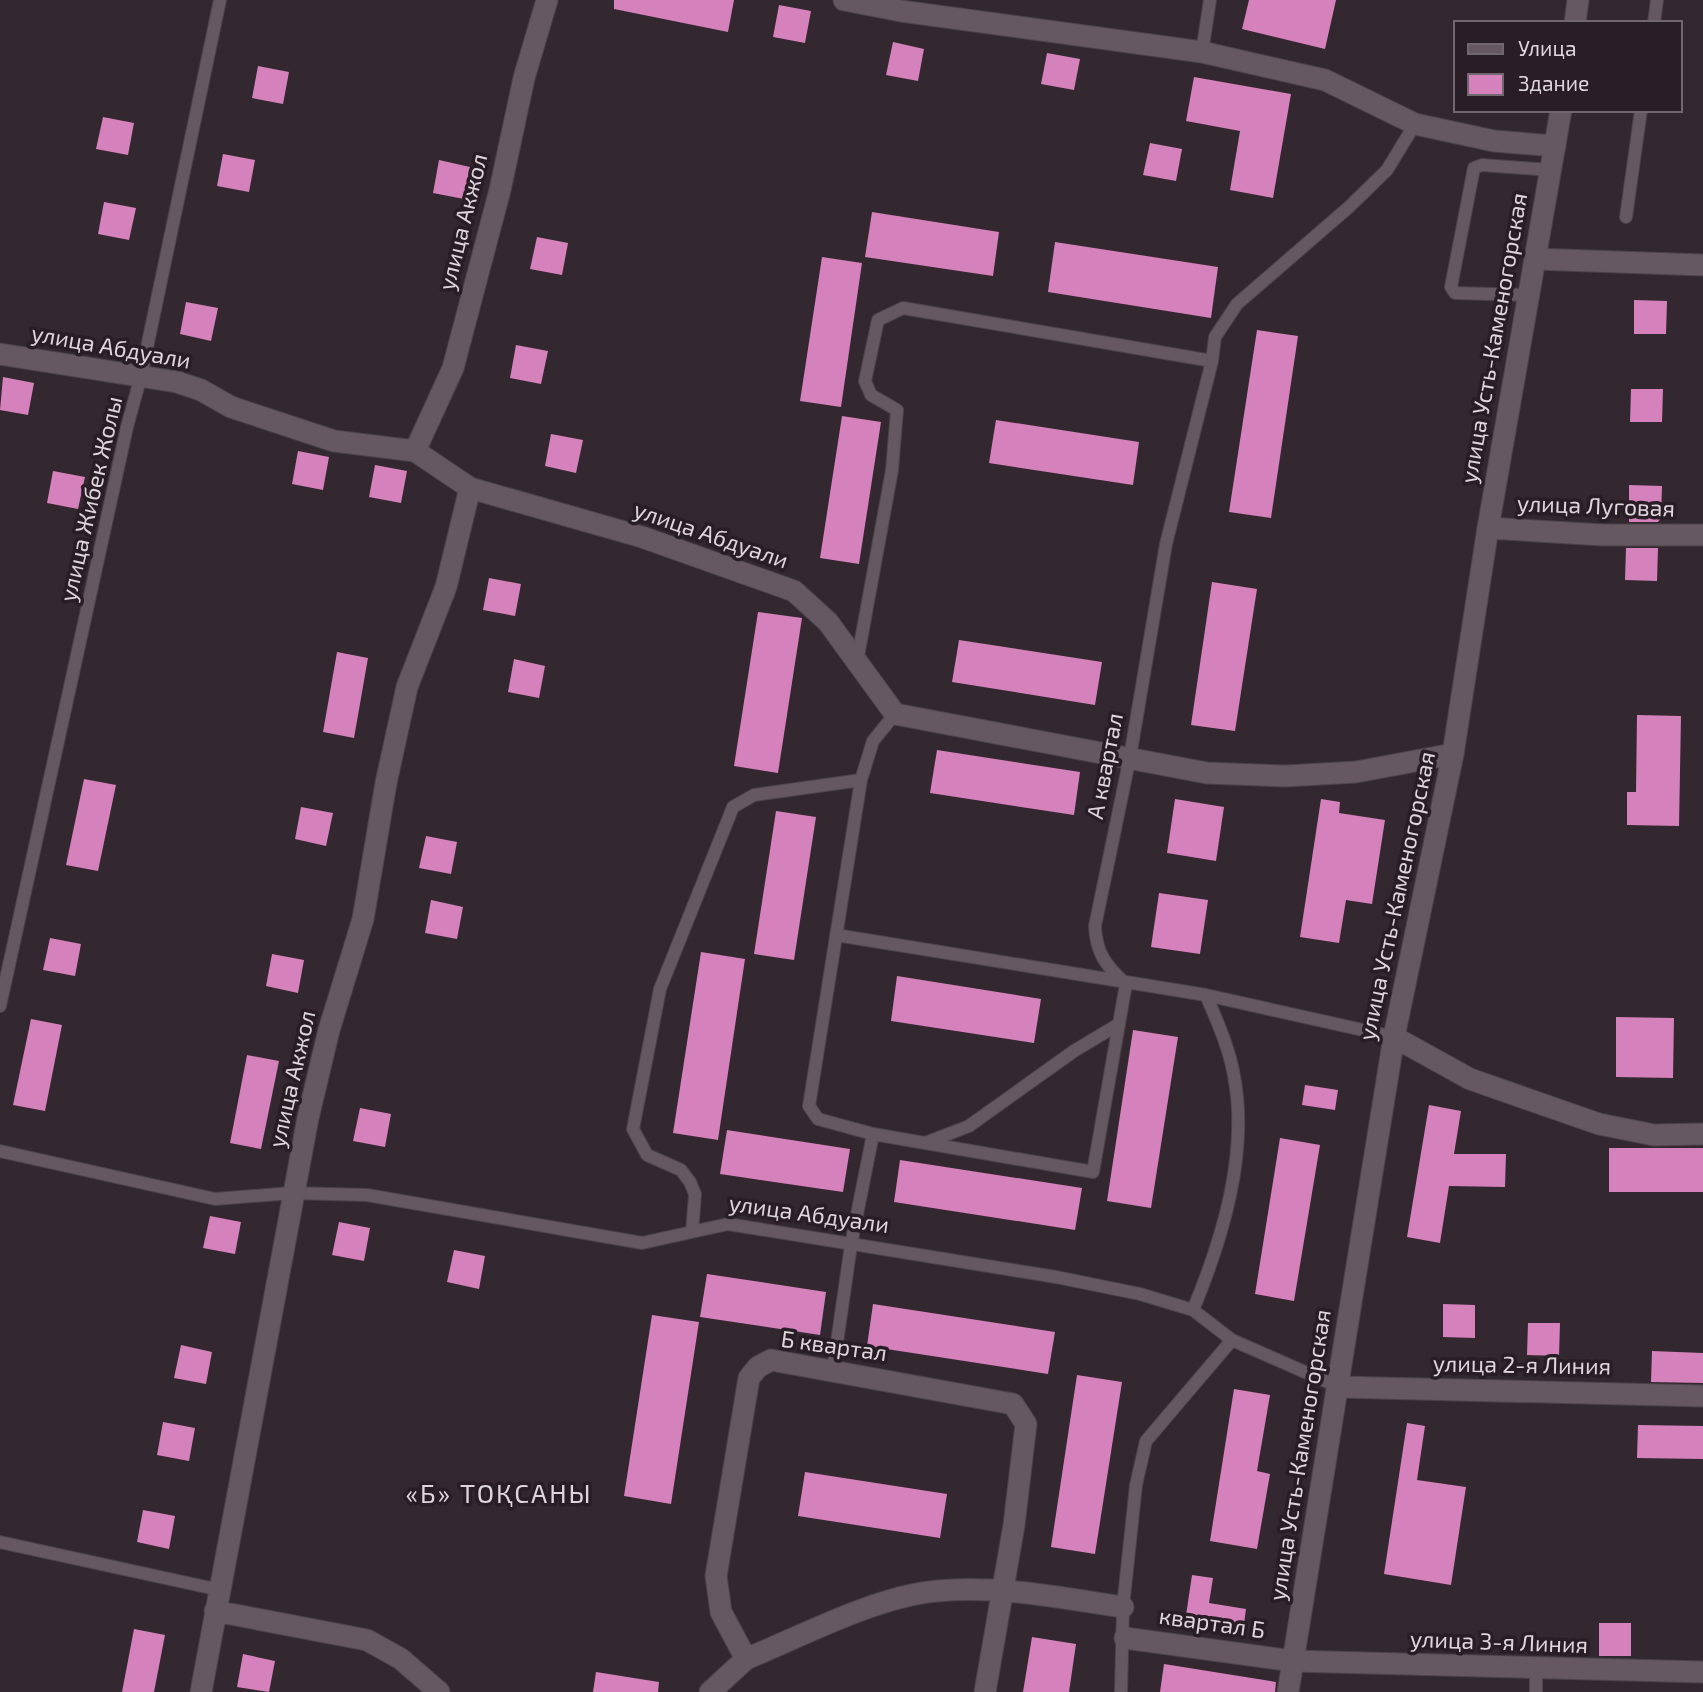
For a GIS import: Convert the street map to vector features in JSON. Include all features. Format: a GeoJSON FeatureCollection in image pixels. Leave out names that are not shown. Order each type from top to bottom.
{"type":"FeatureCollection","features":[{"type":"Feature","properties":{"kind":"street","name":"улица Акжол"},"geometry":{"type":"LineString","coordinates":[[415,451],[453,368],[500,190],[524,78],[547,0]]}},
{"type":"Feature","properties":{"kind":"street"},"geometry":{"type":"LineString","coordinates":[[844,0],[902,6],[1202,52],[1325,80],[1415,124],[1494,141],[1555,146]]}},
{"type":"Feature","properties":{"kind":"street"},"geometry":{"type":"LineString","coordinates":[[1575,21],[1578,0]]}},
{"type":"Feature","properties":{"kind":"street","name":"улица Усть-Каменогорская"},"geometry":{"type":"LineString","coordinates":[[1288,1692],[1394,1037],[1453,754],[1488,528],[1561,112]]}},
{"type":"Feature","properties":{"kind":"street"},"geometry":{"type":"LineString","coordinates":[[1535,259],[1703,265]]}},
{"type":"Feature","properties":{"kind":"street","name":"улица Абдуали"},"geometry":{"type":"LineString","coordinates":[[0,354],[141,376],[201,390],[231,407],[334,441],[415,451],[470,488],[642,537],[793,591],[828,622],[895,715]]}},
{"type":"Feature","properties":{"kind":"street","name":"улица Акжол"},"geometry":{"type":"LineString","coordinates":[[201,1692],[292,1193],[329,1030],[363,919],[386,783],[407,687],[446,587],[470,488]]}},
{"type":"Feature","properties":{"kind":"street","name":"улица Луговая"},"geometry":{"type":"LineString","coordinates":[[1488,528],[1603,535],[1703,535]]}},
{"type":"Feature","properties":{"kind":"street"},"geometry":{"type":"LineString","coordinates":[[895,715],[1208,773],[1286,776],[1356,772],[1453,754]]}},
{"type":"Feature","properties":{"kind":"street"},"geometry":{"type":"LineString","coordinates":[[1394,1037],[1470,1079],[1599,1124],[1654,1135],[1703,1134]]}},
{"type":"Feature","properties":{"kind":"street","name":"Б квартал"},"geometry":{"type":"LineString","coordinates":[[746,1659],[721,1612],[716,1576],[749,1378],[758,1367],[771,1360],[1013,1404],[1026,1424],[1014,1525],[985,1692]]}},
{"type":"Feature","properties":{"kind":"street","name":"улица 2-я Линия"},"geometry":{"type":"LineString","coordinates":[[1339,1387],[1703,1396]]}},
{"type":"Feature","properties":{"kind":"street"},"geometry":{"type":"LineString","coordinates":[[710,1692],[746,1659],[883,1604],[935,1591],[1001,1590],[1123,1607]]}},
{"type":"Feature","properties":{"kind":"street"},"geometry":{"type":"LineString","coordinates":[[215,1611],[367,1640],[401,1659],[439,1692]]}},
{"type":"Feature","properties":{"kind":"street","name":"квартал Б"},"geometry":{"type":"LineString","coordinates":[[1125,1638],[1293,1661]]}},
{"type":"Feature","properties":{"kind":"street","name":"улица 3-я Линия"},"geometry":{"type":"LineString","coordinates":[[1293,1661],[1536,1670],[1703,1672]]}},
{"type":"Feature","properties":{"kind":"lane","name":"улица Жибек Жолы"},"geometry":{"type":"LineString","coordinates":[[0,1006],[127,427],[141,376],[220,0]]}},
{"type":"Feature","properties":{"kind":"lane"},"geometry":{"type":"LineString","coordinates":[[1202,52],[1210,0]]}},
{"type":"Feature","properties":{"kind":"lane"},"geometry":{"type":"LineString","coordinates":[[1654,21],[1657,0]]}},
{"type":"Feature","properties":{"kind":"lane"},"geometry":{"type":"LineString","coordinates":[[1626,217],[1641,112]]}},
{"type":"Feature","properties":{"kind":"lane","name":"А квартал"},"geometry":{"type":"LineString","coordinates":[[1126,984],[1101,959],[1096,946],[1095,926],[1130,757],[1166,544],[1212,362],[1215,337],[1237,304],[1349,207],[1387,170],[1415,124]]}},
{"type":"Feature","properties":{"kind":"lane"},"geometry":{"type":"LineString","coordinates":[[1530,295],[1455,293],[1451,287],[1474,168],[1482,165],[1550,170]]}},
{"type":"Feature","properties":{"kind":"lane"},"geometry":{"type":"LineString","coordinates":[[858,662],[892,470],[897,410],[871,395],[865,381],[878,320],[903,308],[1212,362]]}},
{"type":"Feature","properties":{"kind":"lane"},"geometry":{"type":"LineString","coordinates":[[895,715],[873,741],[861,780],[809,1106],[818,1119],[873,1135],[1093,1171],[1126,984]]}},
{"type":"Feature","properties":{"kind":"lane"},"geometry":{"type":"LineString","coordinates":[[692,1232],[695,1194],[690,1182],[681,1170],[647,1155],[634,1129],[660,989],[733,807],[754,795],[861,780]]}},
{"type":"Feature","properties":{"kind":"lane"},"geometry":{"type":"LineString","coordinates":[[836,935],[1206,995],[1394,1037]]}},
{"type":"Feature","properties":{"kind":"lane"},"geometry":{"type":"LineString","coordinates":[[1193,1311],[1213,1262],[1226,1211],[1238,1124],[1235,1076],[1206,995]]}},
{"type":"Feature","properties":{"kind":"lane"},"geometry":{"type":"LineString","coordinates":[[925,1143],[968,1126],[1074,1051],[1119,1024]]}},
{"type":"Feature","properties":{"kind":"lane"},"geometry":{"type":"LineString","coordinates":[[833,1370],[851,1245],[873,1135]]}},
{"type":"Feature","properties":{"kind":"lane","name":"улица Абдуали"},"geometry":{"type":"LineString","coordinates":[[0,1151],[215,1199],[292,1193],[367,1195],[642,1243],[728,1224],[1056,1277],[1140,1294],[1193,1311],[1232,1340]]}},
{"type":"Feature","properties":{"kind":"lane"},"geometry":{"type":"LineString","coordinates":[[1121,1692],[1125,1638],[1123,1607],[1136,1485],[1146,1441],[1232,1340],[1339,1387]]}},
{"type":"Feature","properties":{"kind":"lane"},"geometry":{"type":"LineString","coordinates":[[0,1542],[220,1590]]}},
{"type":"Feature","properties":{"kind":"lane"},"geometry":{"type":"LineString","coordinates":[[1536,1670],[1536,1692]]}},
{"type":"Feature","properties":{"kind":"building"},"geometry":{"type":"Polygon","coordinates":[[[614,0],[734,0],[728,32],[614,9],[614,0]]]}},
{"type":"Feature","properties":{"kind":"building"},"geometry":{"type":"Polygon","coordinates":[[[1249,0],[1336,0],[1325,49],[1242,29],[1249,0]]]}},
{"type":"Feature","properties":{"kind":"building"},"geometry":{"type":"Polygon","coordinates":[[[779,5],[811,11],[805,43],[773,37],[779,5]]]}},
{"type":"Feature","properties":{"kind":"building"},"geometry":{"type":"Polygon","coordinates":[[[893,42],[924,49],[918,81],[886,75],[893,42]]]}},
{"type":"Feature","properties":{"kind":"building"},"geometry":{"type":"Polygon","coordinates":[[[1047,53],[1080,59],[1074,90],[1041,84],[1047,53]]]}},
{"type":"Feature","properties":{"kind":"building"},"geometry":{"type":"Polygon","coordinates":[[[258,66],[289,72],[283,104],[252,98],[258,66]]]}},
{"type":"Feature","properties":{"kind":"building"},"geometry":{"type":"Polygon","coordinates":[[[1194,77],[1291,94],[1273,198],[1230,190],[1240,131],[1186,121],[1194,77]]]}},
{"type":"Feature","properties":{"kind":"building"},"geometry":{"type":"Polygon","coordinates":[[[103,117],[134,123],[128,155],[96,149],[103,117]]]}},
{"type":"Feature","properties":{"kind":"building"},"geometry":{"type":"Polygon","coordinates":[[[1150,143],[1182,149],[1176,181],[1143,175],[1150,143]]]}},
{"type":"Feature","properties":{"kind":"building"},"geometry":{"type":"Polygon","coordinates":[[[223,154],[255,160],[249,192],[217,186],[223,154]]]}},
{"type":"Feature","properties":{"kind":"building"},"geometry":{"type":"Polygon","coordinates":[[[439,160],[470,167],[464,199],[433,193],[439,160]]]}},
{"type":"Feature","properties":{"kind":"building"},"geometry":{"type":"Polygon","coordinates":[[[104,202],[136,208],[129,240],[98,234],[104,202]]]}},
{"type":"Feature","properties":{"kind":"building"},"geometry":{"type":"Polygon","coordinates":[[[872,212],[999,232],[993,276],[865,257],[872,212]]]}},
{"type":"Feature","properties":{"kind":"building"},"geometry":{"type":"Polygon","coordinates":[[[537,237],[568,243],[562,275],[530,269],[537,237]]]}},
{"type":"Feature","properties":{"kind":"building"},"geometry":{"type":"Polygon","coordinates":[[[1055,242],[1218,267],[1211,318],[1048,292],[1055,242]]]}},
{"type":"Feature","properties":{"kind":"building"},"geometry":{"type":"Polygon","coordinates":[[[822,257],[862,263],[841,407],[800,401],[822,257]]]}},
{"type":"Feature","properties":{"kind":"building"},"geometry":{"type":"Polygon","coordinates":[[[1634,300],[1667,301],[1666,334],[1634,334],[1634,300]]]}},
{"type":"Feature","properties":{"kind":"building"},"geometry":{"type":"Polygon","coordinates":[[[186,302],[218,308],[211,341],[180,334],[186,302]]]}},
{"type":"Feature","properties":{"kind":"building"},"geometry":{"type":"Polygon","coordinates":[[[1257,330],[1298,336],[1271,518],[1229,512],[1257,330]]]}},
{"type":"Feature","properties":{"kind":"building"},"geometry":{"type":"Polygon","coordinates":[[[516,345],[548,351],[541,384],[510,378],[516,345]]]}},
{"type":"Feature","properties":{"kind":"building"},"geometry":{"type":"Polygon","coordinates":[[[3,377],[34,383],[28,415],[0,410],[3,377]]]}},
{"type":"Feature","properties":{"kind":"building"},"geometry":{"type":"Polygon","coordinates":[[[1631,389],[1663,389],[1662,422],[1630,422],[1631,389]]]}},
{"type":"Feature","properties":{"kind":"building"},"geometry":{"type":"Polygon","coordinates":[[[842,416],[881,422],[859,564],[820,558],[842,416]]]}},
{"type":"Feature","properties":{"kind":"building"},"geometry":{"type":"Polygon","coordinates":[[[996,420],[1139,442],[1133,485],[989,463],[996,420]]]}},
{"type":"Feature","properties":{"kind":"building"},"geometry":{"type":"Polygon","coordinates":[[[551,434],[583,440],[576,473],[545,466],[551,434]]]}},
{"type":"Feature","properties":{"kind":"building"},"geometry":{"type":"Polygon","coordinates":[[[298,451],[329,457],[323,490],[292,484],[298,451]]]}},
{"type":"Feature","properties":{"kind":"building"},"geometry":{"type":"Polygon","coordinates":[[[375,465],[407,471],[401,503],[369,497],[375,465]]]}},
{"type":"Feature","properties":{"kind":"building"},"geometry":{"type":"Polygon","coordinates":[[[53,471],[85,477],[78,509],[47,503],[53,471]]]}},
{"type":"Feature","properties":{"kind":"building"},"geometry":{"type":"Polygon","coordinates":[[[1629,485],[1662,486],[1661,518],[1658,522],[1629,522],[1629,485]]]}},
{"type":"Feature","properties":{"kind":"building"},"geometry":{"type":"Polygon","coordinates":[[[1626,548],[1658,548],[1657,581],[1625,580],[1626,548]]]}},
{"type":"Feature","properties":{"kind":"building"},"geometry":{"type":"Polygon","coordinates":[[[489,578],[521,584],[515,616],[483,610],[489,578]]]}},
{"type":"Feature","properties":{"kind":"building"},"geometry":{"type":"Polygon","coordinates":[[[1212,582],[1257,589],[1235,731],[1191,725],[1212,582]]]}},
{"type":"Feature","properties":{"kind":"building"},"geometry":{"type":"Polygon","coordinates":[[[758,612],[802,618],[778,773],[734,766],[758,612]]]}},
{"type":"Feature","properties":{"kind":"building"},"geometry":{"type":"Polygon","coordinates":[[[959,640],[1102,662],[1095,705],[952,682],[959,640]]]}},
{"type":"Feature","properties":{"kind":"building"},"geometry":{"type":"Polygon","coordinates":[[[337,652],[368,658],[354,738],[323,732],[337,652]]]}},
{"type":"Feature","properties":{"kind":"building"},"geometry":{"type":"Polygon","coordinates":[[[514,659],[545,666],[539,698],[508,692],[514,659]]]}},
{"type":"Feature","properties":{"kind":"building"},"geometry":{"type":"Polygon","coordinates":[[[1637,715],[1681,716],[1679,826],[1627,825],[1627,792],[1636,792],[1637,715]]]}},
{"type":"Feature","properties":{"kind":"building"},"geometry":{"type":"Polygon","coordinates":[[[937,750],[1080,772],[1074,815],[930,793],[937,750]]]}},
{"type":"Feature","properties":{"kind":"building"},"geometry":{"type":"Polygon","coordinates":[[[84,779],[116,785],[98,871],[66,865],[84,779]]]}},
{"type":"Feature","properties":{"kind":"building"},"geometry":{"type":"Polygon","coordinates":[[[1175,799],[1224,807],[1216,861],[1167,853],[1175,799]]]}},
{"type":"Feature","properties":{"kind":"building"},"geometry":{"type":"Polygon","coordinates":[[[1321,799],[1340,802],[1339,813],[1385,820],[1372,904],[1346,900],[1339,943],[1300,937],[1321,799]]]}},
{"type":"Feature","properties":{"kind":"building"},"geometry":{"type":"Polygon","coordinates":[[[301,807],[333,813],[326,846],[295,839],[301,807]]]}},
{"type":"Feature","properties":{"kind":"building"},"geometry":{"type":"Polygon","coordinates":[[[776,811],[816,817],[794,960],[754,954],[776,811]]]}},
{"type":"Feature","properties":{"kind":"building"},"geometry":{"type":"Polygon","coordinates":[[[426,836],[457,842],[451,874],[419,868],[426,836]]]}},
{"type":"Feature","properties":{"kind":"building"},"geometry":{"type":"Polygon","coordinates":[[[1159,893],[1208,900],[1200,954],[1151,947],[1159,893]]]}},
{"type":"Feature","properties":{"kind":"building"},"geometry":{"type":"Polygon","coordinates":[[[431,900],[463,907],[457,939],[425,933],[431,900]]]}},
{"type":"Feature","properties":{"kind":"building"},"geometry":{"type":"Polygon","coordinates":[[[50,938],[81,944],[75,976],[43,970],[50,938]]]}},
{"type":"Feature","properties":{"kind":"building"},"geometry":{"type":"Polygon","coordinates":[[[701,952],[745,959],[718,1140],[673,1133],[701,952]]]}},
{"type":"Feature","properties":{"kind":"building"},"geometry":{"type":"Polygon","coordinates":[[[272,954],[304,960],[298,993],[266,986],[272,954]]]}},
{"type":"Feature","properties":{"kind":"building"},"geometry":{"type":"Polygon","coordinates":[[[897,976],[1041,999],[1034,1043],[891,1021],[897,976]]]}},
{"type":"Feature","properties":{"kind":"building"},"geometry":{"type":"Polygon","coordinates":[[[1616,1017],[1674,1018],[1673,1078],[1616,1077],[1616,1017]]]}},
{"type":"Feature","properties":{"kind":"building"},"geometry":{"type":"Polygon","coordinates":[[[31,1019],[62,1025],[45,1111],[13,1105],[31,1019]]]}},
{"type":"Feature","properties":{"kind":"building"},"geometry":{"type":"Polygon","coordinates":[[[1133,1030],[1178,1037],[1151,1208],[1107,1201],[1133,1030]]]}},
{"type":"Feature","properties":{"kind":"building"},"geometry":{"type":"Polygon","coordinates":[[[247,1055],[279,1061],[261,1149],[230,1143],[247,1055]]]}},
{"type":"Feature","properties":{"kind":"building"},"geometry":{"type":"Polygon","coordinates":[[[1305,1085],[1338,1090],[1335,1110],[1302,1105],[1305,1085]]]}},
{"type":"Feature","properties":{"kind":"building"},"geometry":{"type":"Polygon","coordinates":[[[1429,1105],[1461,1111],[1454,1154],[1506,1154],[1505,1187],[1449,1186],[1440,1243],[1407,1237],[1429,1105]]]}},
{"type":"Feature","properties":{"kind":"building"},"geometry":{"type":"Polygon","coordinates":[[[360,1108],[391,1114],[385,1147],[353,1141],[360,1108]]]}},
{"type":"Feature","properties":{"kind":"building"},"geometry":{"type":"Polygon","coordinates":[[[727,1130],[850,1149],[843,1192],[720,1174],[727,1130]]]}},
{"type":"Feature","properties":{"kind":"building"},"geometry":{"type":"Polygon","coordinates":[[[1280,1138],[1320,1145],[1294,1301],[1255,1294],[1280,1138]]]}},
{"type":"Feature","properties":{"kind":"building"},"geometry":{"type":"Polygon","coordinates":[[[1609,1148],[1703,1148],[1703,1192],[1609,1192],[1609,1148]]]}},
{"type":"Feature","properties":{"kind":"building"},"geometry":{"type":"Polygon","coordinates":[[[900,1160],[1082,1188],[1075,1230],[894,1202],[900,1160]]]}},
{"type":"Feature","properties":{"kind":"building"},"geometry":{"type":"Polygon","coordinates":[[[210,1216],[241,1222],[235,1254],[203,1248],[210,1216]]]}},
{"type":"Feature","properties":{"kind":"building"},"geometry":{"type":"Polygon","coordinates":[[[339,1222],[370,1228],[364,1261],[332,1255],[339,1222]]]}},
{"type":"Feature","properties":{"kind":"building"},"geometry":{"type":"Polygon","coordinates":[[[454,1250],[485,1256],[479,1289],[447,1282],[454,1250]]]}},
{"type":"Feature","properties":{"kind":"building"},"geometry":{"type":"Polygon","coordinates":[[[707,1274],[826,1292],[820,1335],[700,1317],[707,1274]]]}},
{"type":"Feature","properties":{"kind":"building"},"geometry":{"type":"Polygon","coordinates":[[[873,1304],[1055,1332],[1048,1374],[867,1346],[873,1304]]]}},
{"type":"Feature","properties":{"kind":"building"},"geometry":{"type":"Polygon","coordinates":[[[1443,1304],[1475,1305],[1475,1338],[1443,1337],[1443,1304]]]}},
{"type":"Feature","properties":{"kind":"building"},"geometry":{"type":"Polygon","coordinates":[[[652,1315],[699,1322],[671,1504],[624,1496],[652,1315]]]}},
{"type":"Feature","properties":{"kind":"building"},"geometry":{"type":"Polygon","coordinates":[[[1528,1323],[1560,1323],[1559,1356],[1527,1355],[1528,1323]]]}},
{"type":"Feature","properties":{"kind":"building"},"geometry":{"type":"Polygon","coordinates":[[[181,1345],[212,1352],[206,1384],[174,1378],[181,1345]]]}},
{"type":"Feature","properties":{"kind":"building"},"geometry":{"type":"Polygon","coordinates":[[[1652,1351],[1703,1353],[1703,1383],[1651,1382],[1652,1351]]]}},
{"type":"Feature","properties":{"kind":"building"},"geometry":{"type":"Polygon","coordinates":[[[1077,1375],[1122,1382],[1095,1554],[1051,1547],[1077,1375]]]}},
{"type":"Feature","properties":{"kind":"building"},"geometry":{"type":"Polygon","coordinates":[[[1234,1389],[1270,1395],[1257,1471],[1270,1474],[1257,1549],[1210,1541],[1234,1389]]]}},
{"type":"Feature","properties":{"kind":"building"},"geometry":{"type":"Polygon","coordinates":[[[163,1422],[195,1428],[189,1461],[157,1455],[163,1422]]]}},
{"type":"Feature","properties":{"kind":"building"},"geometry":{"type":"Polygon","coordinates":[[[1407,1423],[1425,1426],[1417,1480],[1466,1487],[1451,1585],[1384,1574],[1407,1423]]]}},
{"type":"Feature","properties":{"kind":"building"},"geometry":{"type":"Polygon","coordinates":[[[1638,1425],[1703,1426],[1703,1459],[1637,1458],[1638,1425]]]}},
{"type":"Feature","properties":{"kind":"building"},"geometry":{"type":"Polygon","coordinates":[[[805,1472],[947,1494],[940,1538],[798,1516],[805,1472]]]}},
{"type":"Feature","properties":{"kind":"building"},"geometry":{"type":"Polygon","coordinates":[[[143,1510],[175,1516],[169,1549],[137,1542],[143,1510]]]}},
{"type":"Feature","properties":{"kind":"building"},"geometry":{"type":"Polygon","coordinates":[[[1192,1575],[1213,1578],[1209,1603],[1246,1609],[1243,1632],[1185,1622],[1192,1575]]]}},
{"type":"Feature","properties":{"kind":"building"},"geometry":{"type":"Polygon","coordinates":[[[1599,1623],[1631,1623],[1631,1656],[1599,1656],[1599,1623]]]}},
{"type":"Feature","properties":{"kind":"building"},"geometry":{"type":"Polygon","coordinates":[[[134,1629],[165,1635],[154,1692],[122,1692],[134,1629]]]}},
{"type":"Feature","properties":{"kind":"building"},"geometry":{"type":"Polygon","coordinates":[[[1032,1637],[1076,1644],[1069,1692],[1023,1692],[1032,1637]]]}},
{"type":"Feature","properties":{"kind":"building"},"geometry":{"type":"Polygon","coordinates":[[[243,1654],[275,1661],[269,1692],[237,1687],[243,1654]]]}},
{"type":"Feature","properties":{"kind":"building"},"geometry":{"type":"Polygon","coordinates":[[[1164,1664],[1276,1682],[1275,1692],[1160,1692],[1164,1664]]]}},
{"type":"Feature","properties":{"kind":"building"},"geometry":{"type":"Polygon","coordinates":[[[596,1672],[659,1682],[658,1692],[593,1692],[596,1672]]]}},
{"type":"Feature","properties":{"kind":"district","name":"«Б» ТОҚСАНЫ"},"geometry":{"type":"Point","coordinates":[499,1494]}}]}
